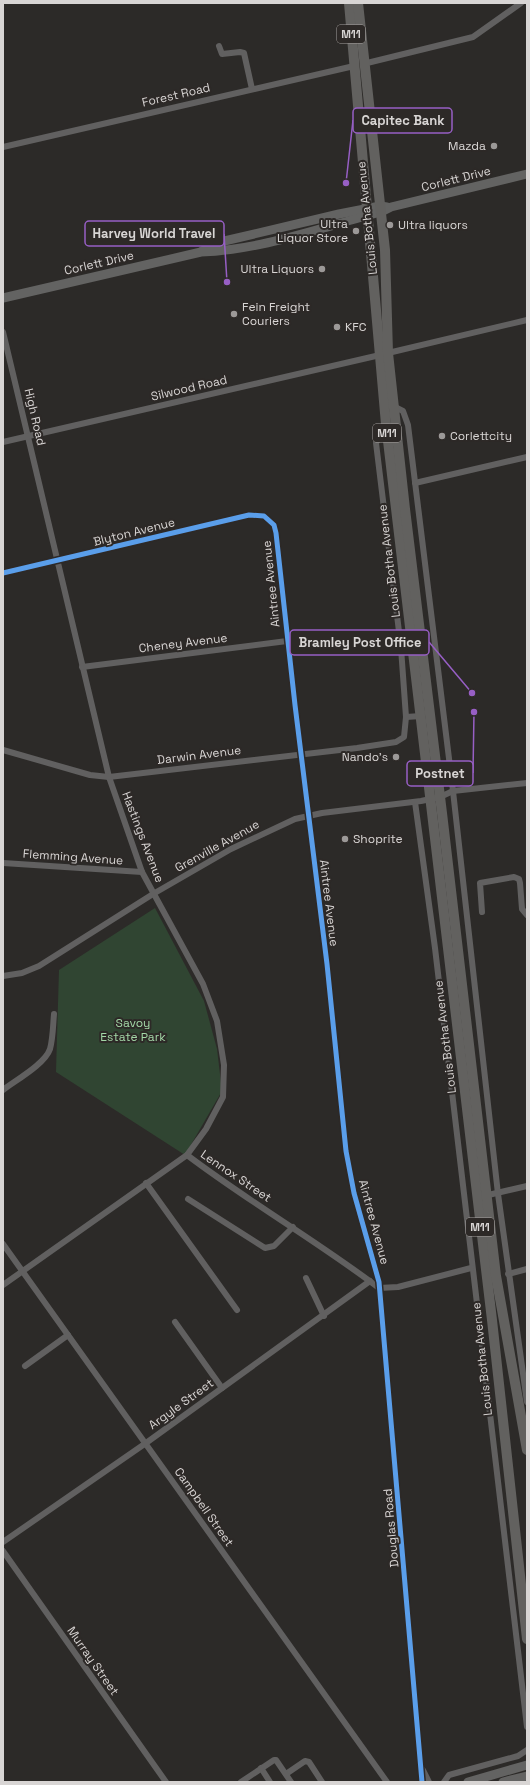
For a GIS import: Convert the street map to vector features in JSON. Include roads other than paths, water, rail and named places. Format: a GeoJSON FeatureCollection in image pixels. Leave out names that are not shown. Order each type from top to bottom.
{"type":"FeatureCollection","features":[{"type":"Feature","properties":{"kind":"main road","name":"Louis Botha Avenue"},"geometry":{"type":"LineString","coordinates":[[349,3],[380,209],[386,275],[384,354],[387,432],[421,716],[429,799],[482,1196],[527,1450]]}},
{"type":"Feature","properties":{"kind":"main road","name":"Louis Botha Avenue"},"geometry":{"type":"LineString","coordinates":[[358,3],[359,65],[368,212],[384,354],[393,406],[440,797],[527,1639]]}},
{"type":"Feature","properties":{"kind":"main road","name":"Corlett Drive"},"geometry":{"type":"LineString","coordinates":[[3,298],[201,252],[270,241],[368,212],[527,174]]}},
{"type":"Feature","properties":{"kind":"main road"},"geometry":{"type":"LineString","coordinates":[[468,1782],[527,1765]]}},
{"type":"Feature","properties":{"kind":"main road"},"geometry":{"type":"LineString","coordinates":[[503,1782],[527,1776]]}},
{"type":"Feature","properties":{"kind":"street","name":"Forest Road"},"geometry":{"type":"LineString","coordinates":[[3,147],[474,37],[521,3]]}},
{"type":"Feature","properties":{"kind":"street"},"geometry":{"type":"LineString","coordinates":[[219,46],[222,54],[244,53],[252,89]]}},
{"type":"Feature","properties":{"kind":"street","name":"Silwood Road"},"geometry":{"type":"LineString","coordinates":[[3,442],[527,320]]}},
{"type":"Feature","properties":{"kind":"street","name":"High Road"},"geometry":{"type":"LineString","coordinates":[[3,332],[45,508]]}},
{"type":"Feature","properties":{"kind":"street"},"geometry":{"type":"LineString","coordinates":[[393,406],[404,411],[407,418],[453,791],[498,1194],[527,1402]]}},
{"type":"Feature","properties":{"kind":"street","name":"Louis Botha Avenue"},"geometry":{"type":"LineString","coordinates":[[387,432],[379,436],[376,446],[401,648],[406,733],[400,741]]}},
{"type":"Feature","properties":{"kind":"street"},"geometry":{"type":"LineString","coordinates":[[415,483],[527,457]]}},
{"type":"Feature","properties":{"kind":"street","name":"Hastings Avenue"},"geometry":{"type":"LineString","coordinates":[[45,508],[108,777],[142,872],[210,998],[217,1021],[224,1065],[224,1085],[221,1102],[206,1129],[186,1155]]}},
{"type":"Feature","properties":{"kind":"street","name":"Blyton Avenue"},"geometry":{"type":"LineString","coordinates":[[3,574],[250,515],[264,516],[270,519]]}},
{"type":"Feature","properties":{"kind":"street","name":"Aintree Avenue"},"geometry":{"type":"LineString","coordinates":[[270,519],[276,533],[287,642],[326,964],[346,1151],[354,1193],[375,1265],[379,1288]]}},
{"type":"Feature","properties":{"kind":"street","name":"Cheney Avenue"},"geometry":{"type":"LineString","coordinates":[[82,667],[287,642]]}},
{"type":"Feature","properties":{"kind":"street"},"geometry":{"type":"LineString","coordinates":[[401,648],[413,647]]}},
{"type":"Feature","properties":{"kind":"street"},"geometry":{"type":"LineString","coordinates":[[423,656],[436,655]]}},
{"type":"Feature","properties":{"kind":"street"},"geometry":{"type":"LineString","coordinates":[[406,717],[421,716]]}},
{"type":"Feature","properties":{"kind":"street","name":"Darwin Avenue"},"geometry":{"type":"LineString","coordinates":[[3,750],[90,775],[108,777],[357,748],[400,741]]}},
{"type":"Feature","properties":{"kind":"street","name":"Grenville Avenue"},"geometry":{"type":"LineString","coordinates":[[3,976],[22,973],[39,966],[153,894],[250,839],[282,824],[308,815],[415,802],[440,797],[453,791],[527,783]]}},
{"type":"Feature","properties":{"kind":"street","name":"Louis Botha Avenue"},"geometry":{"type":"LineString","coordinates":[[415,802],[435,948],[471,1268],[527,1727]]}},
{"type":"Feature","properties":{"kind":"street","name":"Flemming Avenue"},"geometry":{"type":"LineString","coordinates":[[3,863],[142,872]]}},
{"type":"Feature","properties":{"kind":"street"},"geometry":{"type":"LineString","coordinates":[[482,912],[480,883],[514,877],[519,880],[522,909],[527,915]]}},
{"type":"Feature","properties":{"kind":"street"},"geometry":{"type":"LineString","coordinates":[[3,1090],[40,1063],[50,1049],[54,1014]]}},
{"type":"Feature","properties":{"kind":"street","name":"Lennox Street"},"geometry":{"type":"LineString","coordinates":[[3,1285],[22,1270],[186,1155],[208,1172],[293,1227],[379,1288]]}},
{"type":"Feature","properties":{"kind":"street"},"geometry":{"type":"LineString","coordinates":[[146,1183],[237,1310]]}},
{"type":"Feature","properties":{"kind":"street"},"geometry":{"type":"LineString","coordinates":[[482,1196],[498,1194],[527,1186]]}},
{"type":"Feature","properties":{"kind":"street"},"geometry":{"type":"LineString","coordinates":[[188,1198],[265,1248],[274,1246],[293,1227]]}},
{"type":"Feature","properties":{"kind":"street","name":"Campbell Street"},"geometry":{"type":"LineString","coordinates":[[3,1244],[387,1782]]}},
{"type":"Feature","properties":{"kind":"street"},"geometry":{"type":"LineString","coordinates":[[379,1288],[398,1287],[471,1268]]}},
{"type":"Feature","properties":{"kind":"street"},"geometry":{"type":"LineString","coordinates":[[508,1274],[527,1269]]}},
{"type":"Feature","properties":{"kind":"street"},"geometry":{"type":"LineString","coordinates":[[306,1278],[324,1316]]}},
{"type":"Feature","properties":{"kind":"street","name":"Argyle Street"},"geometry":{"type":"LineString","coordinates":[[3,1542],[146,1443],[324,1316],[370,1281]]}},
{"type":"Feature","properties":{"kind":"street","name":"Douglas Road"},"geometry":{"type":"LineString","coordinates":[[379,1288],[422,1767],[422,1782]]}},
{"type":"Feature","properties":{"kind":"street"},"geometry":{"type":"LineString","coordinates":[[175,1322],[222,1388]]}},
{"type":"Feature","properties":{"kind":"street"},"geometry":{"type":"LineString","coordinates":[[25,1366],[68,1335]]}},
{"type":"Feature","properties":{"kind":"street","name":"Murray Street"},"geometry":{"type":"LineString","coordinates":[[3,1551],[166,1782]]}},
{"type":"Feature","properties":{"kind":"street"},"geometry":{"type":"LineString","coordinates":[[444,1782],[449,1775],[518,1756],[527,1750]]}},
{"type":"Feature","properties":{"kind":"street"},"geometry":{"type":"LineString","coordinates":[[241,1782],[274,1760],[276,1760],[292,1782]]}},
{"type":"Feature","properties":{"kind":"street"},"geometry":{"type":"LineString","coordinates":[[286,1774],[305,1760],[309,1762],[322,1782]]}},
{"type":"Feature","properties":{"kind":"street","name":"Douglas Road"},"geometry":{"type":"LineString","coordinates":[[422,1767],[429,1782]]}},
{"type":"Feature","properties":{"kind":"street"},"geometry":{"type":"LineString","coordinates":[[261,1768],[270,1782]]}},
{"type":"Feature","properties":{"kind":"street"},"geometry":{"type":"LineString","coordinates":[[449,1782],[458,1773]]}},
{"type":"Feature","properties":{"kind":"place","name":"Mazda"},"geometry":{"type":"Point","coordinates":[494,146]}},
{"type":"Feature","properties":{"kind":"place","name":"Capitec Bank"},"geometry":{"type":"Point","coordinates":[346,183]}},
{"type":"Feature","properties":{"kind":"place","name":"Ultra liquors"},"geometry":{"type":"Point","coordinates":[390,225]}},
{"type":"Feature","properties":{"kind":"place","name":"Ultra Liquor Store"},"geometry":{"type":"Point","coordinates":[356,231]}},
{"type":"Feature","properties":{"kind":"place","name":"Ultra Liquors"},"geometry":{"type":"Point","coordinates":[322,269]}},
{"type":"Feature","properties":{"kind":"place","name":"Harvey World Travel"},"geometry":{"type":"Point","coordinates":[227,282]}},
{"type":"Feature","properties":{"kind":"place","name":"Fein Freight Couriers"},"geometry":{"type":"Point","coordinates":[234,314]}},
{"type":"Feature","properties":{"kind":"place","name":"KFC"},"geometry":{"type":"Point","coordinates":[337,327]}},
{"type":"Feature","properties":{"kind":"place","name":"Corlettcity"},"geometry":{"type":"Point","coordinates":[442,436]}},
{"type":"Feature","properties":{"kind":"place","name":"Bramley Post Office"},"geometry":{"type":"Point","coordinates":[472,693]}},
{"type":"Feature","properties":{"kind":"place","name":"Postnet"},"geometry":{"type":"Point","coordinates":[474,712]}},
{"type":"Feature","properties":{"kind":"place","name":"Nando's"},"geometry":{"type":"Point","coordinates":[396,757]}},
{"type":"Feature","properties":{"kind":"place","name":"Shoprite"},"geometry":{"type":"Point","coordinates":[345,839]}},
{"type":"Feature","properties":{"kind":"park label","name":"Savoy Estate Park"},"geometry":{"type":"Point","coordinates":[133,1030]}}]}
